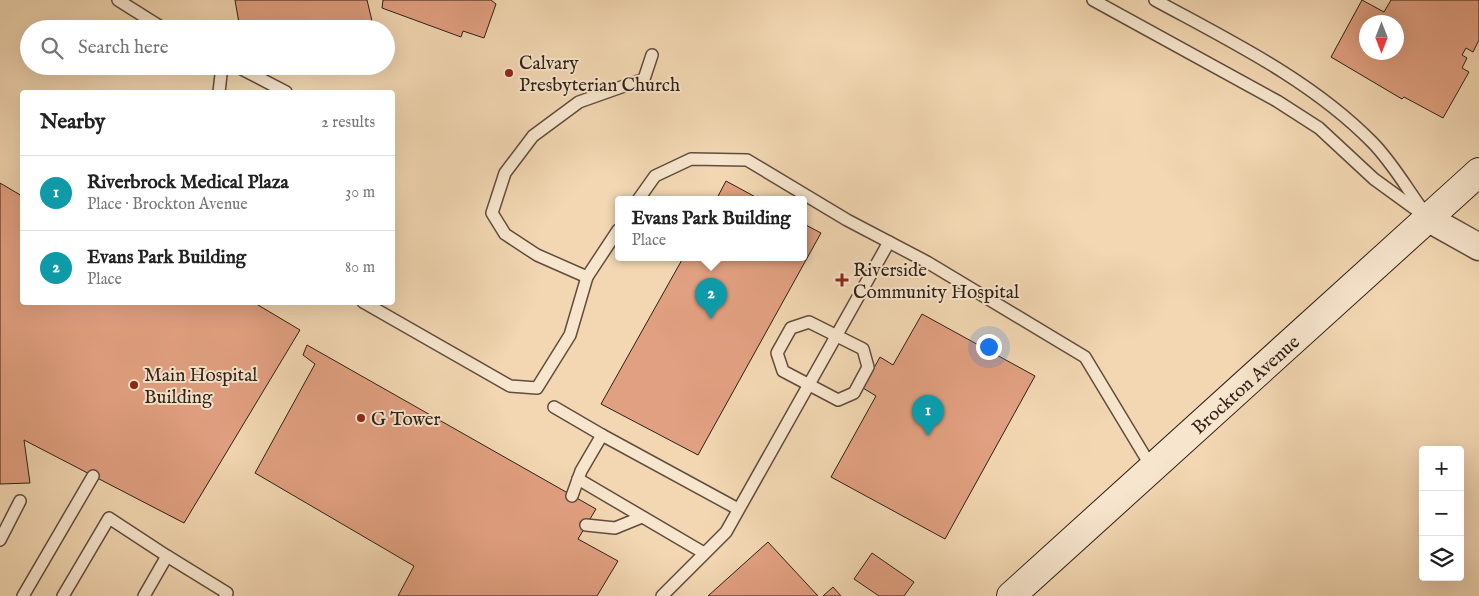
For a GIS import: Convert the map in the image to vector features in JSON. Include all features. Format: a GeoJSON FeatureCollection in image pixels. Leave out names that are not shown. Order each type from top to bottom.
{"type":"FeatureCollection","features":[{"type":"Feature","properties":{"kind":"main road","name":"Brockton Avenue"},"geometry":{"type":"LineString","coordinates":[[1010,596],[1479,172]]}},
{"type":"Feature","properties":{"kind":"street"},"geometry":{"type":"LineString","coordinates":[[1429,219],[1479,247]]}},
{"type":"Feature","properties":{"kind":"lane"},"geometry":{"type":"LineString","coordinates":[[118,0],[150,20]]}},
{"type":"Feature","properties":{"kind":"lane"},"geometry":{"type":"LineString","coordinates":[[1092,0],[1277,101],[1319,128],[1374,179],[1429,219]]}},
{"type":"Feature","properties":{"kind":"lane"},"geometry":{"type":"LineString","coordinates":[[1155,0],[1252,54],[1318,96],[1373,142],[1429,219]]}},
{"type":"Feature","properties":{"kind":"lane"},"geometry":{"type":"LineString","coordinates":[[587,277],[537,255],[505,234],[492,213],[505,173],[533,136],[579,102],[644,79],[652,55]]}},
{"type":"Feature","properties":{"kind":"lane"},"geometry":{"type":"LineString","coordinates":[[219,90],[221,75]]}},
{"type":"Feature","properties":{"kind":"lane"},"geometry":{"type":"LineString","coordinates":[[253,75],[282,90]]}},
{"type":"Feature","properties":{"kind":"lane"},"geometry":{"type":"LineString","coordinates":[[641,196],[655,176],[690,159],[746,160],[807,196]]}},
{"type":"Feature","properties":{"kind":"lane"},"geometry":{"type":"LineString","coordinates":[[807,196],[847,220],[927,262],[1085,357],[1152,468]]}},
{"type":"Feature","properties":{"kind":"lane"},"geometry":{"type":"LineString","coordinates":[[368,305],[510,386],[537,388],[570,335],[587,277],[615,235]]}},
{"type":"Feature","properties":{"kind":"lane"},"geometry":{"type":"LineString","coordinates":[[662,596],[726,532],[889,242]]}},
{"type":"Feature","properties":{"kind":"lane"},"geometry":{"type":"LineString","coordinates":[[810,322],[862,349],[868,367],[854,393],[838,400],[808,386],[783,371],[778,353],[791,328],[810,322]]}},
{"type":"Feature","properties":{"kind":"lane"},"geometry":{"type":"LineString","coordinates":[[554,407],[738,509]]}},
{"type":"Feature","properties":{"kind":"lane"},"geometry":{"type":"LineString","coordinates":[[572,496],[578,479],[602,435]]}},
{"type":"Feature","properties":{"kind":"lane"},"geometry":{"type":"LineString","coordinates":[[23,596],[93,476]]}},
{"type":"Feature","properties":{"kind":"lane"},"geometry":{"type":"LineString","coordinates":[[578,479],[704,553]]}},
{"type":"Feature","properties":{"kind":"lane"},"geometry":{"type":"LineString","coordinates":[[0,540],[20,501]]}},
{"type":"Feature","properties":{"kind":"lane"},"geometry":{"type":"LineString","coordinates":[[586,525],[615,528],[642,516]]}},
{"type":"Feature","properties":{"kind":"lane"},"geometry":{"type":"LineString","coordinates":[[64,596],[109,518],[227,593],[225,596]]}},
{"type":"Feature","properties":{"kind":"lane"},"geometry":{"type":"LineString","coordinates":[[144,596],[167,556]]}},
{"type":"Feature","properties":{"kind":"building"},"geometry":{"type":"Polygon","coordinates":[[[235,0],[367,0],[372,20],[238,20],[235,0]]]}},
{"type":"Feature","properties":{"kind":"building"},"geometry":{"type":"Polygon","coordinates":[[[383,0],[491,0],[496,4],[484,38],[463,31],[461,37],[382,8],[383,0]]]}},
{"type":"Feature","properties":{"kind":"building"},"geometry":{"type":"Polygon","coordinates":[[[1362,0],[1384,12],[1391,0],[1479,0],[1479,40],[1473,52],[1466,48],[1462,55],[1467,58],[1462,68],[1469,72],[1443,118],[1404,97],[1402,99],[1331,57],[1362,0]]]}},
{"type":"Feature","properties":{"kind":"building"},"geometry":{"type":"Polygon","coordinates":[[[726,181],[754,196],[718,196],[726,181]]]}},
{"type":"Feature","properties":{"kind":"building","name":"Main Hospital Building"},"geometry":{"type":"Polygon","coordinates":[[[0,183],[20,195],[20,305],[258,305],[300,330],[184,523],[24,440],[30,483],[0,484],[0,183]]]}},
{"type":"Feature","properties":{"kind":"building"},"geometry":{"type":"Polygon","coordinates":[[[807,226],[821,233],[807,258],[807,226]]]}},
{"type":"Feature","properties":{"kind":"building"},"geometry":{"type":"Polygon","coordinates":[[[681,261],[805,261],[698,455],[601,404],[681,261]]]}},
{"type":"Feature","properties":{"kind":"building"},"geometry":{"type":"Polygon","coordinates":[[[922,314],[1035,376],[945,539],[831,477],[876,396],[863,388],[880,357],[893,365],[922,314]]]}},
{"type":"Feature","properties":{"kind":"building","name":"G Tower"},"geometry":{"type":"Polygon","coordinates":[[[307,345],[596,509],[578,539],[618,561],[597,596],[398,596],[414,566],[255,473],[315,364],[303,355],[307,345]]]}},
{"type":"Feature","properties":{"kind":"building"},"geometry":{"type":"Polygon","coordinates":[[[768,542],[818,596],[708,596],[768,542]]]}},
{"type":"Feature","properties":{"kind":"building"},"geometry":{"type":"Polygon","coordinates":[[[872,553],[914,582],[904,596],[879,596],[854,579],[872,553]]]}},
{"type":"Feature","properties":{"kind":"building"},"geometry":{"type":"Polygon","coordinates":[[[833,587],[841,596],[823,596],[833,587]]]}},
{"type":"Feature","properties":{"kind":"place","name":"Calvary Presbyterian Church"},"geometry":{"type":"Point","coordinates":[509,73]}},
{"type":"Feature","properties":{"kind":"place","name":"Riverside Community Hospital"},"geometry":{"type":"Point","coordinates":[842,280]}},
{"type":"Feature","properties":{"kind":"place","name":"Evans Park Building"},"geometry":{"type":"Point","coordinates":[711,319]}},
{"type":"Feature","properties":{"kind":"place","name":"Main Hospital Building"},"geometry":{"type":"Point","coordinates":[134,385]}},
{"type":"Feature","properties":{"kind":"place","name":"G Tower"},"geometry":{"type":"Point","coordinates":[361,418]}},
{"type":"Feature","properties":{"kind":"place","name":"Riverbrock Medical Plaza"},"geometry":{"type":"Point","coordinates":[928,436]}}]}
